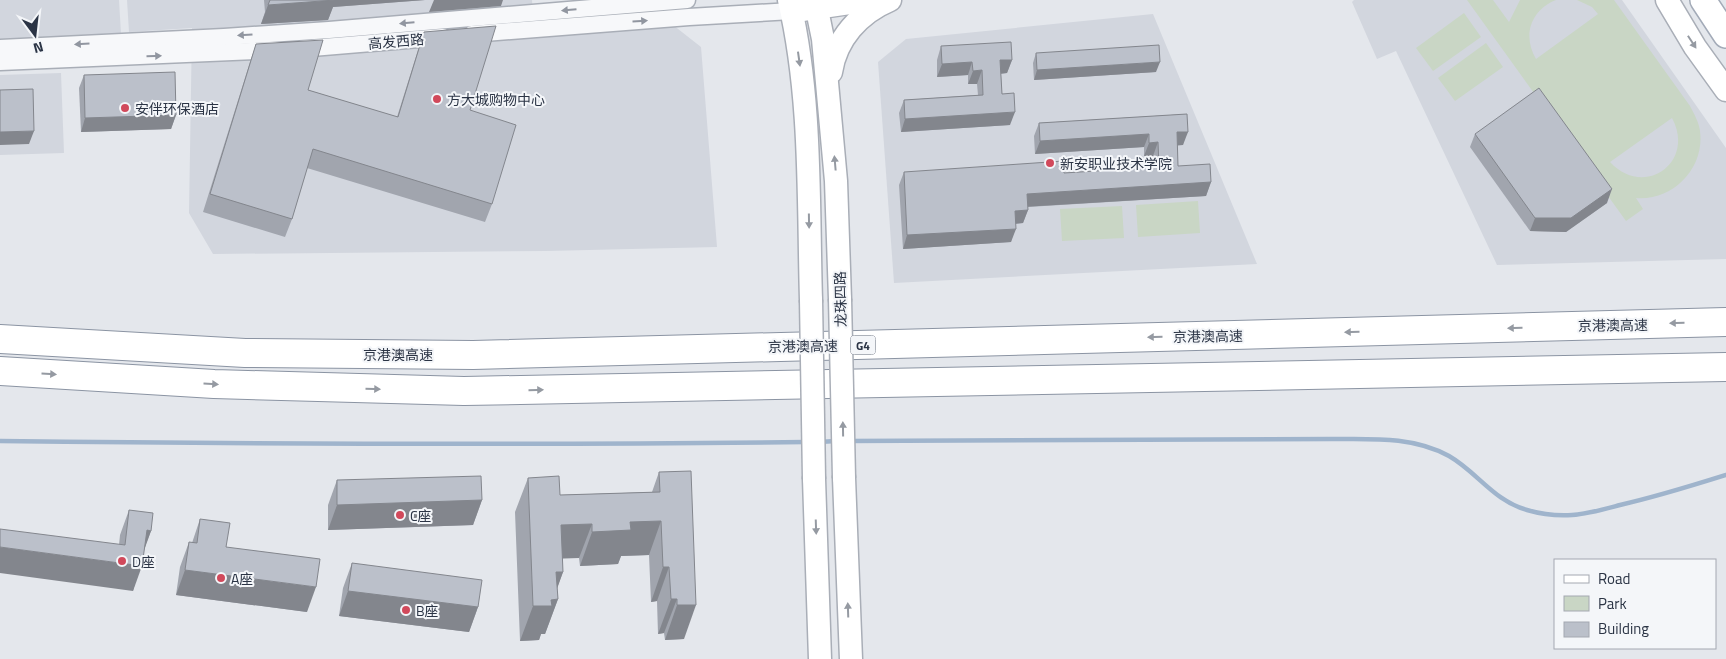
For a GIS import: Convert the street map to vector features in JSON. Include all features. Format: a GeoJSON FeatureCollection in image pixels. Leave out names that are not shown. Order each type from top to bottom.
{"type":"FeatureCollection","features":[{"type":"Feature","properties":{"kind":"highway","name":"京港澳高速"},"geometry":{"type":"LineString","coordinates":[[0,339],[245,353],[473,355],[1726,322]]}},
{"type":"Feature","properties":{"kind":"highway"},"geometry":{"type":"LineString","coordinates":[[0,371],[214,384],[464,391],[1726,367]]}},
{"type":"Feature","properties":{"kind":"highway"},"geometry":{"type":"LineString","coordinates":[[1392,374],[1454,387],[1726,381]]}},
{"type":"Feature","properties":{"kind":"main road"},"geometry":{"type":"LineString","coordinates":[[820,659],[807,141],[802,82],[790,6],[870,0]]}},
{"type":"Feature","properties":{"kind":"main road"},"geometry":{"type":"LineString","coordinates":[[828,96],[832,64],[844,38],[864,15],[890,0]]}},
{"type":"Feature","properties":{"kind":"main road"},"geometry":{"type":"LineString","coordinates":[[1667,0],[1695,47],[1726,90]]}},
{"type":"Feature","properties":{"kind":"main road"},"geometry":{"type":"LineString","coordinates":[[1703,0],[1726,35]]}},
{"type":"Feature","properties":{"kind":"main road","name":"龙珠四路"},"geometry":{"type":"LineString","coordinates":[[816,4],[823,39],[836,181],[850,659]]}},
{"type":"Feature","properties":{"kind":"street","name":"高发西路"},"geometry":{"type":"LineString","coordinates":[[0,48],[329,30],[687,0]]}},
{"type":"Feature","properties":{"kind":"street","name":"高发西路"},"geometry":{"type":"LineString","coordinates":[[0,62],[330,47],[640,21],[790,6]]}},
{"type":"Feature","properties":{"kind":"shaded area"},"geometry":{"type":"Polygon","coordinates":[[[0,0],[119,0],[121,34],[0,40],[0,0]]]}},
{"type":"Feature","properties":{"kind":"shaded area"},"geometry":{"type":"Polygon","coordinates":[[[127,0],[532,0],[534,33],[673,25],[701,47],[717,247],[546,251],[213,254],[189,213],[192,28],[129,32],[127,0]]]}},
{"type":"Feature","properties":{"kind":"shaded area"},"geometry":{"type":"Polygon","coordinates":[[[1354,0],[1622,0],[1726,148],[1726,259],[1497,265],[1396,51],[1377,59],[1352,2],[1354,0]]]}},
{"type":"Feature","properties":{"kind":"shaded area","name":"新安职业技术学院"},"geometry":{"type":"Polygon","coordinates":[[[1153,14],[1257,264],[894,283],[878,62],[906,39],[1153,14]]]}},
{"type":"Feature","properties":{"kind":"shaded area"},"geometry":{"type":"Polygon","coordinates":[[[61,73],[64,153],[0,155],[0,75],[61,73]]]}},
{"type":"Feature","properties":{"kind":"green space"},"geometry":{"type":"Polygon","coordinates":[[[1467,0],[1493,0],[1509,22],[1520,0],[1556,0],[1540,10],[1531,24],[1530,41],[1536,59],[1598,14],[1592,7],[1577,0],[1614,0],[1690,106],[1700,131],[1700,145],[1697,157],[1692,169],[1684,180],[1662,194],[1650,198],[1636,198],[1643,209],[1626,221],[1467,0]],[[1672,118],[1610,162],[1623,173],[1637,177],[1651,176],[1663,170],[1672,161],[1677,149],[1678,134],[1672,118]]]}},
{"type":"Feature","properties":{"kind":"green space"},"geometry":{"type":"Polygon","coordinates":[[[1464,13],[1481,37],[1433,71],[1416,48],[1464,13]]]}},
{"type":"Feature","properties":{"kind":"green space"},"geometry":{"type":"Polygon","coordinates":[[[1486,43],[1503,67],[1455,101],[1438,78],[1486,43]]]}},
{"type":"Feature","properties":{"kind":"green space"},"geometry":{"type":"Polygon","coordinates":[[[1198,201],[1200,233],[1138,237],[1136,205],[1198,201]]]}},
{"type":"Feature","properties":{"kind":"green space"},"geometry":{"type":"Polygon","coordinates":[[[1122,206],[1124,238],[1062,241],[1060,209],[1122,206]]]}},
{"type":"Feature","properties":{"kind":"building"},"geometry":{"type":"Polygon","coordinates":[[[270,0],[335,0],[268,5],[270,0]]]}},
{"type":"Feature","properties":{"kind":"building"},"geometry":{"type":"Polygon","coordinates":[[[496,26],[470,110],[516,125],[492,204],[313,149],[292,219],[210,194],[256,44],[323,40],[308,90],[398,117],[424,32],[496,26]]]}},
{"type":"Feature","properties":{"kind":"building"},"geometry":{"type":"Polygon","coordinates":[[[1011,42],[1012,60],[1000,60],[1002,94],[1014,93],[1015,112],[905,119],[904,100],[983,95],[982,70],[973,71],[972,62],[942,64],[941,46],[1011,42]]]}},
{"type":"Feature","properties":{"kind":"building"},"geometry":{"type":"Polygon","coordinates":[[[1159,45],[1160,62],[1037,70],[1036,53],[1159,45]]]}},
{"type":"Feature","properties":{"kind":"building","name":"安伴环保酒店"},"geometry":{"type":"Polygon","coordinates":[[[175,72],[176,115],[85,118],[84,75],[175,72]]]}},
{"type":"Feature","properties":{"kind":"building"},"geometry":{"type":"Polygon","coordinates":[[[1539,88],[1612,189],[1571,218],[1535,218],[1475,134],[1539,88]]]}},
{"type":"Feature","properties":{"kind":"building"},"geometry":{"type":"Polygon","coordinates":[[[33,89],[34,131],[0,132],[0,90],[33,89]]]}},
{"type":"Feature","properties":{"kind":"building"},"geometry":{"type":"Polygon","coordinates":[[[1187,114],[1188,132],[1177,132],[1178,166],[1210,164],[1211,182],[1027,194],[1028,210],[1015,211],[1016,229],[907,235],[904,172],[1064,161],[1064,173],[1159,167],[1158,142],[1149,143],[1149,134],[1040,141],[1039,123],[1187,114]]]}},
{"type":"Feature","properties":{"kind":"building"},"geometry":{"type":"Polygon","coordinates":[[[691,471],[696,605],[677,605],[677,599],[671,599],[669,567],[663,567],[661,521],[630,522],[631,530],[592,532],[592,524],[561,525],[563,572],[556,572],[558,599],[551,600],[552,606],[533,606],[528,478],[559,476],[560,495],[660,492],[659,472],[691,471]]]}},
{"type":"Feature","properties":{"kind":"building"},"geometry":{"type":"Polygon","coordinates":[[[481,476],[482,500],[337,505],[337,480],[481,476]]]}},
{"type":"Feature","properties":{"kind":"building"},"geometry":{"type":"Polygon","coordinates":[[[129,510],[153,513],[151,531],[147,530],[142,566],[0,547],[0,529],[125,545],[129,510]]]}},
{"type":"Feature","properties":{"kind":"building"},"geometry":{"type":"Polygon","coordinates":[[[200,519],[230,523],[226,547],[320,559],[316,587],[185,570],[189,542],[197,543],[200,519]]]}},
{"type":"Feature","properties":{"kind":"building"},"geometry":{"type":"Polygon","coordinates":[[[352,563],[482,580],[478,607],[348,591],[352,563]]]}},
{"type":"Feature","properties":{"kind":"waterway"},"geometry":{"type":"LineString","coordinates":[[849,441],[1392,440],[1421,445],[1449,456],[1495,493],[1515,506],[1538,513],[1561,515],[1602,510],[1726,475]]}},
{"type":"Feature","properties":{"kind":"waterway"},"geometry":{"type":"LineString","coordinates":[[0,441],[403,444],[806,442]]}},
{"type":"Feature","properties":{"kind":"waterway"},"geometry":{"type":"LineString","coordinates":[[819,442],[836,441]]}},
{"type":"Feature","properties":{"kind":"place","name":"方大城购物中心"},"geometry":{"type":"Point","coordinates":[437,99]}},
{"type":"Feature","properties":{"kind":"place","name":"安伴环保酒店"},"geometry":{"type":"Point","coordinates":[125,108]}},
{"type":"Feature","properties":{"kind":"place","name":"新安职业技术学院"},"geometry":{"type":"Point","coordinates":[1050,163]}},
{"type":"Feature","properties":{"kind":"place","name":"C座"},"geometry":{"type":"Point","coordinates":[400,515]}},
{"type":"Feature","properties":{"kind":"place","name":"D座"},"geometry":{"type":"Point","coordinates":[122,561]}},
{"type":"Feature","properties":{"kind":"place","name":"A座"},"geometry":{"type":"Point","coordinates":[221,578]}},
{"type":"Feature","properties":{"kind":"place","name":"B座"},"geometry":{"type":"Point","coordinates":[406,610]}}]}
